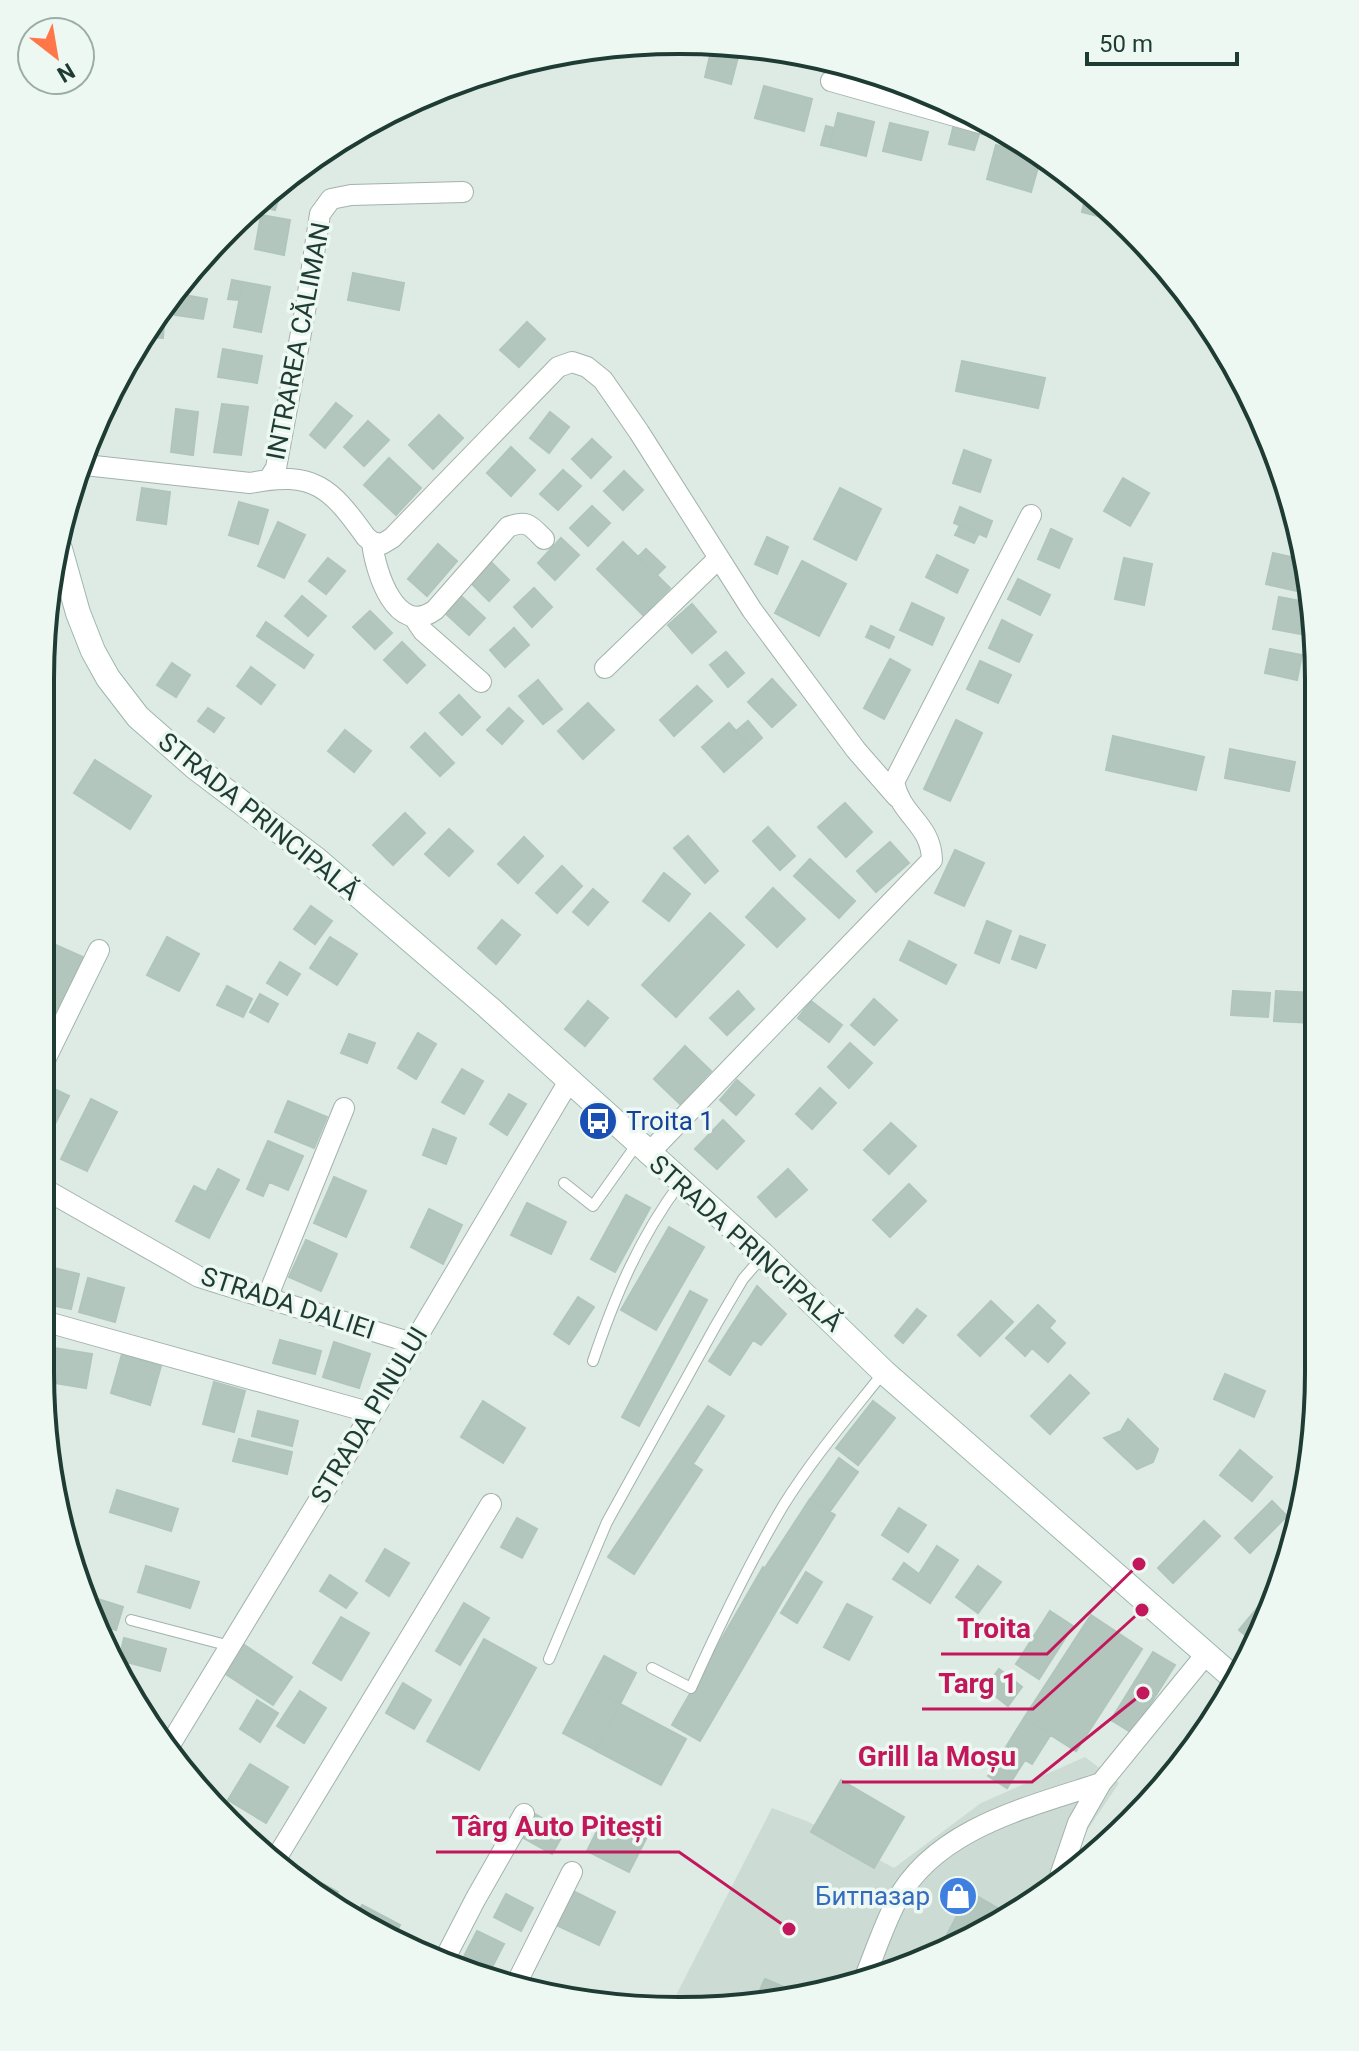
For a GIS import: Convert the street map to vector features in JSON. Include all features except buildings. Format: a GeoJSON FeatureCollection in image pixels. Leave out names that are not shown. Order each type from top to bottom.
{"type":"FeatureCollection","features":[{"type":"Feature","properties":{"kind":"main road","name":"STRADA PRINCIPALĂ"},"geometry":{"type":"LineString","coordinates":[[65,565],[93,651],[108,678],[138,717],[186,759],[316,859],[763,1255],[884,1372],[1227,1672]]}},
{"type":"Feature","properties":{"kind":"street"},"geometry":{"type":"LineString","coordinates":[[831,81],[940,112]]}},
{"type":"Feature","properties":{"kind":"street","name":"INTRAREA CĂLIMAN"},"geometry":{"type":"LineString","coordinates":[[92,466],[250,483],[269,479],[276,468],[320,214],[331,199],[351,195],[463,192]]}},
{"type":"Feature","properties":{"kind":"street"},"geometry":{"type":"LineString","coordinates":[[372,542],[382,544],[392,538],[530,392],[558,367],[572,362],[587,367],[603,380],[639,432],[752,610],[856,750],[932,842],[932,860],[643,1149]]}},
{"type":"Feature","properties":{"kind":"street"},"geometry":{"type":"LineString","coordinates":[[269,479],[303,480],[330,492],[372,542],[374,562],[383,583],[405,614],[415,619],[423,631],[481,682]]}},
{"type":"Feature","properties":{"kind":"street"},"geometry":{"type":"LineString","coordinates":[[897,797],[894,782],[1031,515]]}},
{"type":"Feature","properties":{"kind":"street"},"geometry":{"type":"LineString","coordinates":[[415,619],[424,618],[435,610],[508,527],[519,522],[529,525],[544,539]]}},
{"type":"Feature","properties":{"kind":"street"},"geometry":{"type":"LineString","coordinates":[[605,668],[719,558]]}},
{"type":"Feature","properties":{"kind":"street"},"geometry":{"type":"LineString","coordinates":[[54,1042],[99,950]]}},
{"type":"Feature","properties":{"kind":"street","name":"STRADA PINULUI"},"geometry":{"type":"LineString","coordinates":[[174,1739],[569,1081]]}},
{"type":"Feature","properties":{"kind":"street"},"geometry":{"type":"LineString","coordinates":[[267,1298],[344,1108]]}},
{"type":"Feature","properties":{"kind":"street","name":"STRADA DALIEI"},"geometry":{"type":"LineString","coordinates":[[54,1194],[199,1277],[412,1343]]}},
{"type":"Feature","properties":{"kind":"street"},"geometry":{"type":"LineString","coordinates":[[54,1324],[372,1413]]}},
{"type":"Feature","properties":{"kind":"street"},"geometry":{"type":"LineString","coordinates":[[280,1852],[491,1504]]}},
{"type":"Feature","properties":{"kind":"street"},"geometry":{"type":"LineString","coordinates":[[1064,1865],[1078,1823],[1101,1783],[1207,1653]]}},
{"type":"Feature","properties":{"kind":"street"},"geometry":{"type":"LineString","coordinates":[[869,1968],[897,1900],[917,1873],[956,1839],[992,1820],[1101,1783]]}},
{"type":"Feature","properties":{"kind":"street"},"geometry":{"type":"LineString","coordinates":[[448,1952],[524,1814]]}},
{"type":"Feature","properties":{"kind":"street"},"geometry":{"type":"LineString","coordinates":[[520,1976],[572,1872]]}},
{"type":"Feature","properties":{"kind":"lane"},"geometry":{"type":"LineString","coordinates":[[564,1183],[593,1206],[643,1149]]}},
{"type":"Feature","properties":{"kind":"lane"},"geometry":{"type":"LineString","coordinates":[[593,1361],[617,1292],[658,1213],[681,1182]]}},
{"type":"Feature","properties":{"kind":"lane"},"geometry":{"type":"LineString","coordinates":[[549,1659],[607,1522],[736,1290],[763,1255]]}},
{"type":"Feature","properties":{"kind":"lane"},"geometry":{"type":"LineString","coordinates":[[652,1668],[691,1688],[728,1607],[784,1505],[884,1372]]}},
{"type":"Feature","properties":{"kind":"lane"},"geometry":{"type":"LineString","coordinates":[[131,1620],[230,1646]]}},
{"type":"Feature","properties":{"kind":"shaded area"},"geometry":{"type":"Polygon","coordinates":[[[1085,1757],[1119,1783],[1080,1841],[1075,1856],[1027,1892],[956,1932],[881,1964],[841,1976],[761,1992],[675,1997],[772,1808],[809,1822],[894,1868],[981,1803],[1085,1757]]]}},
{"type":"Feature","properties":{"kind":"place","name":"Troita 1"},"geometry":{"type":"Point","coordinates":[598,1121]}},
{"type":"Feature","properties":{"kind":"place","name":"Troita"},"geometry":{"type":"Point","coordinates":[1139,1564]}},
{"type":"Feature","properties":{"kind":"place","name":"Targ 1"},"geometry":{"type":"Point","coordinates":[1142,1610]}},
{"type":"Feature","properties":{"kind":"place","name":"Grill la Moșu"},"geometry":{"type":"Point","coordinates":[1143,1693]}},
{"type":"Feature","properties":{"kind":"place","name":"Битпазар"},"geometry":{"type":"Point","coordinates":[958,1896]}},
{"type":"Feature","properties":{"kind":"place","name":"Târg Auto Pitești"},"geometry":{"type":"Point","coordinates":[789,1929]}}]}
